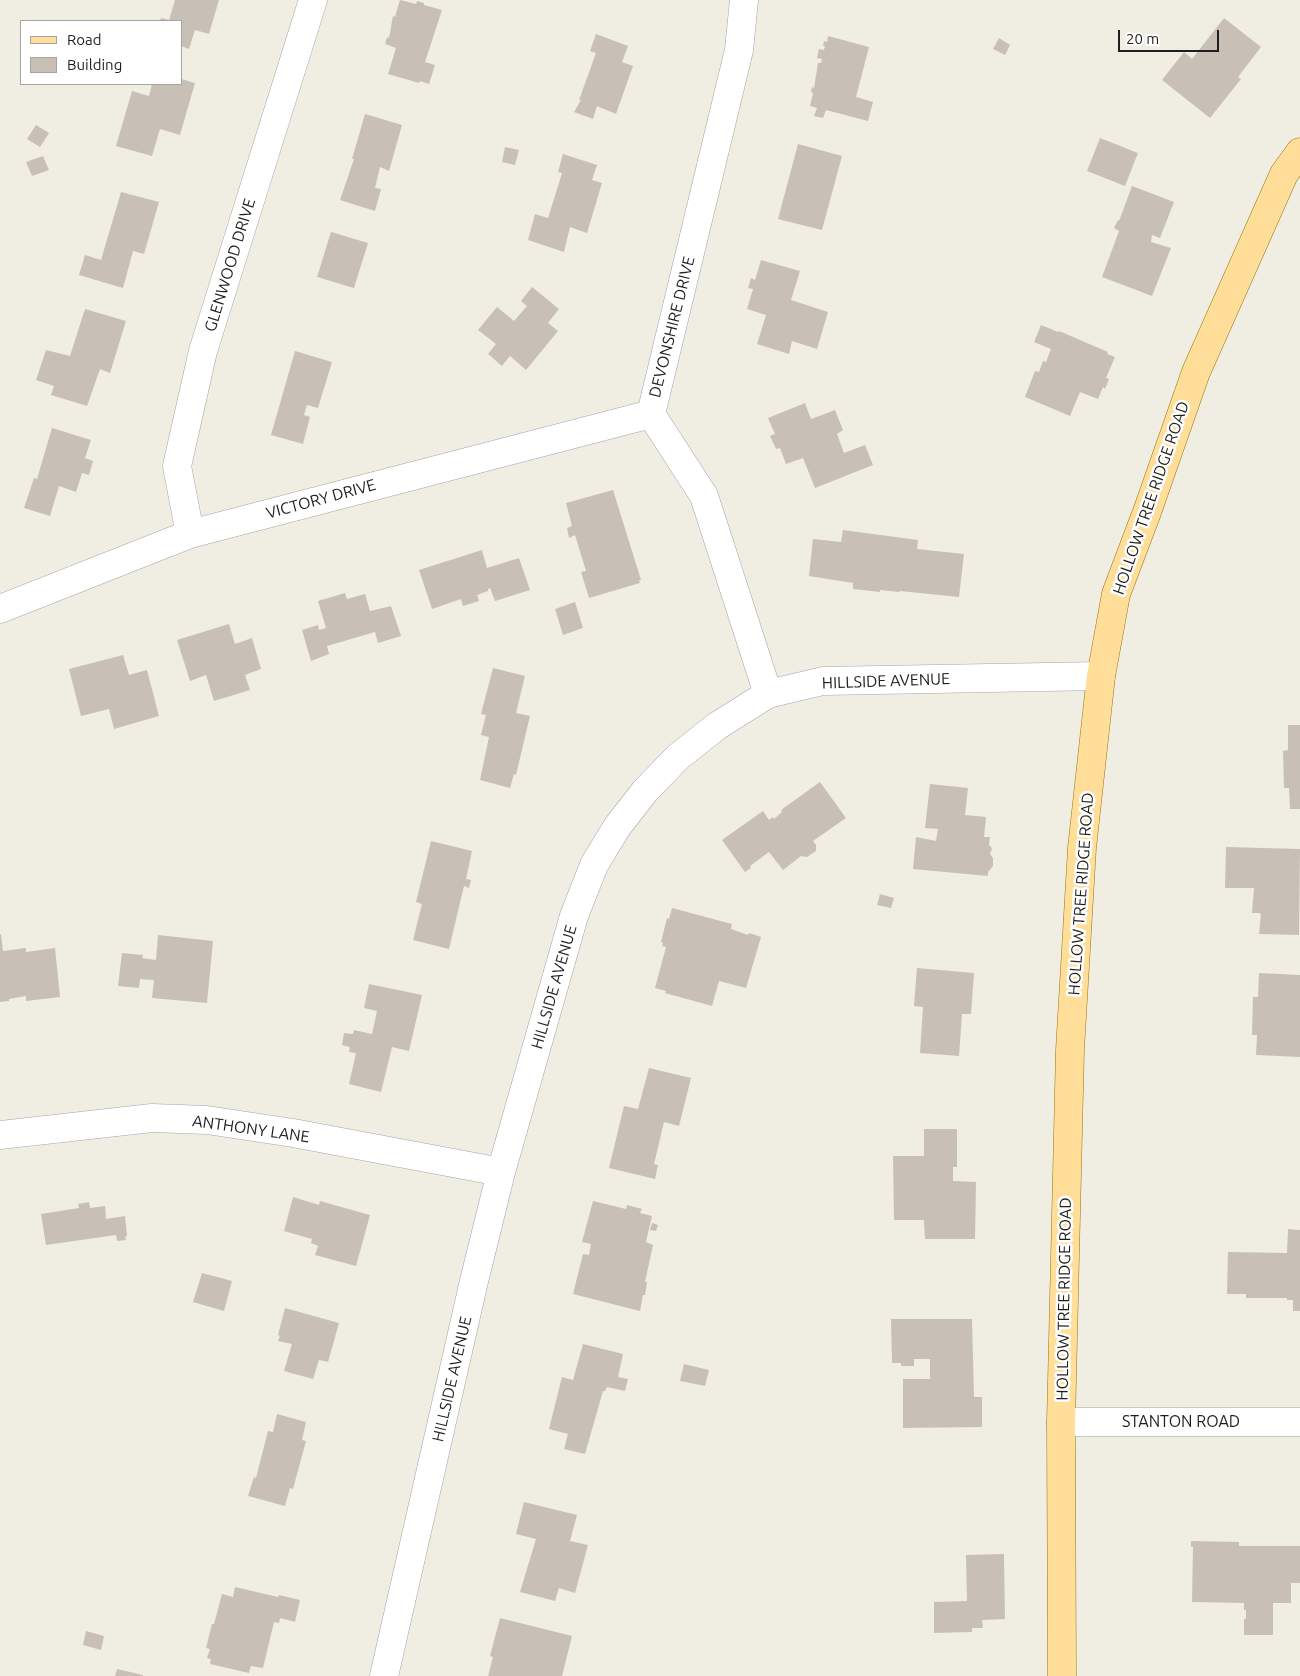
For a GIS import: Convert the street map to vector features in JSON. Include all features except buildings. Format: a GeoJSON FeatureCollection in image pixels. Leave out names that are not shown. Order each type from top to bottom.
{"type":"FeatureCollection","features":[{"type":"Feature","properties":{"kind":"main road","name":"HOLLOW TREE RIDGE ROAD"},"geometry":{"type":"LineString","coordinates":[[1062,1676],[1061,1422],[1070,1050],[1082,848],[1100,676],[1116,594],[1196,372],[1284,174],[1300,152]]}},
{"type":"Feature","properties":{"kind":"street","name":"GLENWOOD DRIVE"},"geometry":{"type":"LineString","coordinates":[[190,534],[177,466],[203,351],[313,0]]}},
{"type":"Feature","properties":{"kind":"street","name":"DEVONSHIRE DRIVE"},"geometry":{"type":"LineString","coordinates":[[744,0],[739,50],[651,414],[704,496],[768,694]]}},
{"type":"Feature","properties":{"kind":"street","name":"VICTORY DRIVE"},"geometry":{"type":"LineString","coordinates":[[0,610],[190,534],[651,414]]}},
{"type":"Feature","properties":{"kind":"street","name":"HILLSIDE AVENUE"},"geometry":{"type":"LineString","coordinates":[[384,1676],[501,1172],[574,916],[594,865],[617,828],[640,798],[678,757],[717,726],[768,694],[823,682],[1100,676]]}},
{"type":"Feature","properties":{"kind":"street","name":"ANTHONY LANE"},"geometry":{"type":"LineString","coordinates":[[0,1136],[152,1118],[208,1120],[293,1133],[501,1172]]}},
{"type":"Feature","properties":{"kind":"street","name":"STANTON ROAD"},"geometry":{"type":"LineString","coordinates":[[1061,1422],[1300,1422]]}}]}
